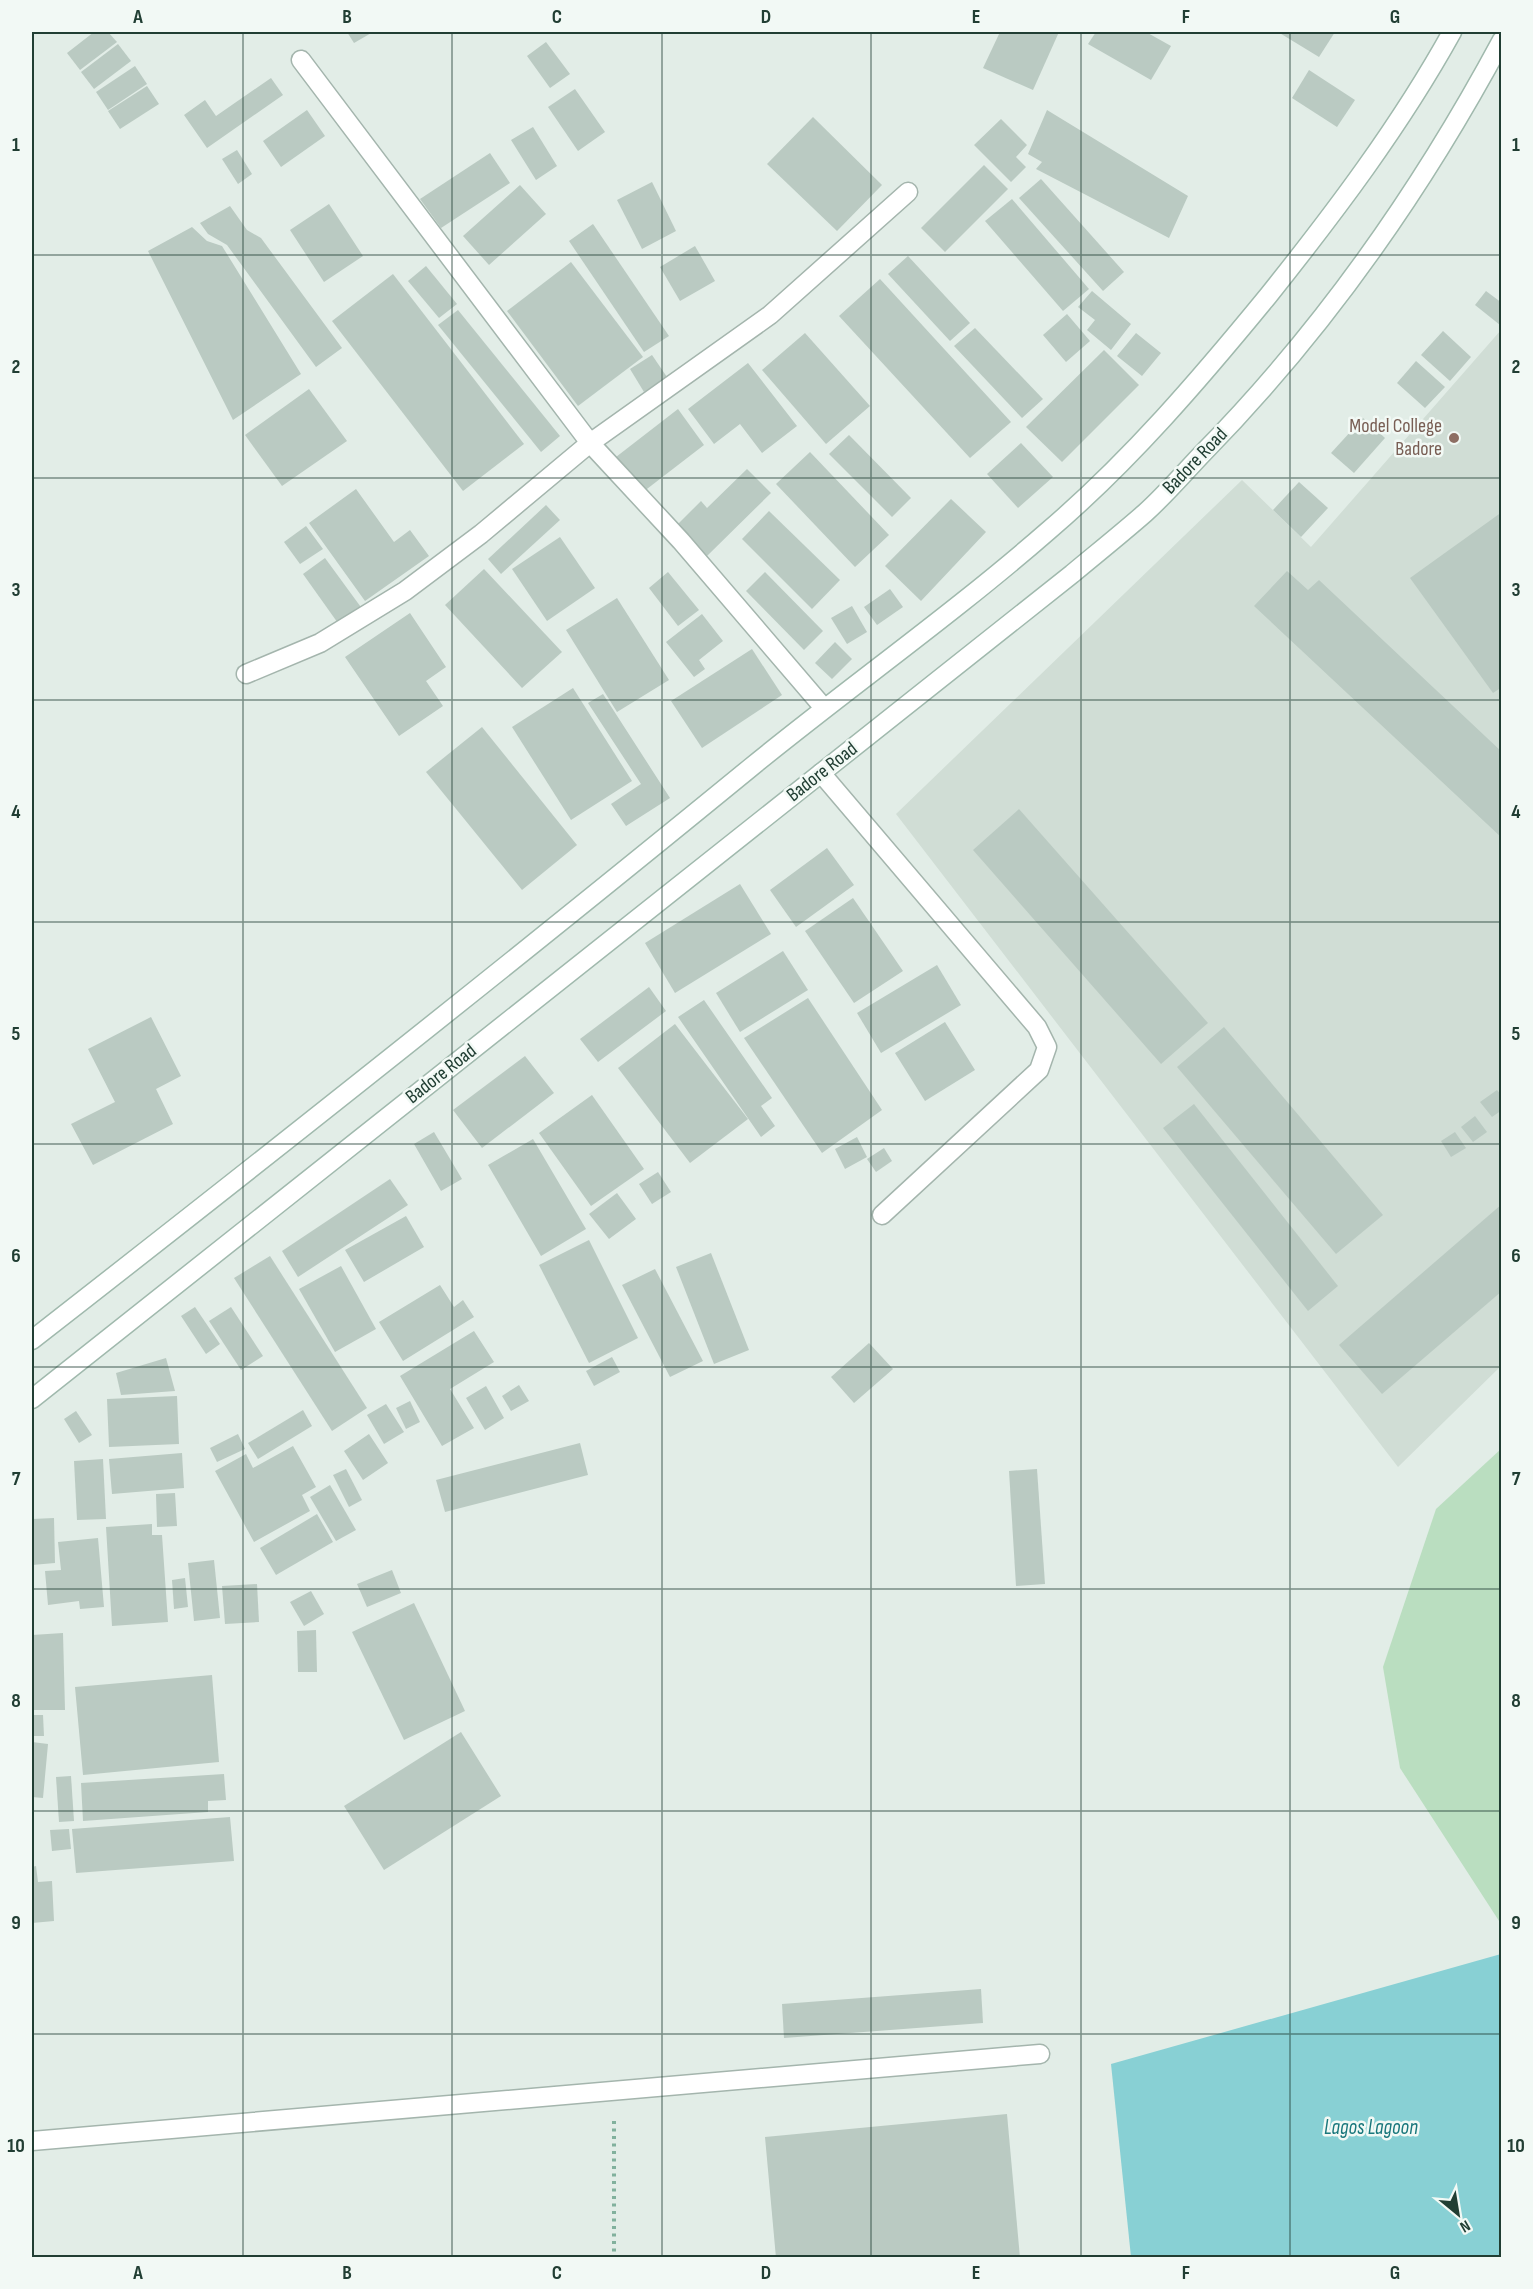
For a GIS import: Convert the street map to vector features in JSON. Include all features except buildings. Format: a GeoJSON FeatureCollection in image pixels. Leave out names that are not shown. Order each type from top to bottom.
{"type":"FeatureCollection","features":[{"type":"Feature","properties":{"kind":"main road"},"geometry":{"type":"LineString","coordinates":[[32,1340],[502,971],[824,708],[1050,530],[1189,392],[1315,237],[1383,142],[1452,32]]}},
{"type":"Feature","properties":{"kind":"main road","name":"Badore Road"},"geometry":{"type":"LineString","coordinates":[[32,1399],[1138,519],[1233,423],[1305,340],[1367,259],[1435,159],[1502,40]]}},
{"type":"Feature","properties":{"kind":"main road"},"geometry":{"type":"LineString","coordinates":[[301,60],[590,443],[681,541],[824,708]]}},
{"type":"Feature","properties":{"kind":"main road"},"geometry":{"type":"LineString","coordinates":[[246,674],[320,643],[405,591],[482,534],[590,443],[770,315],[908,192]]}},
{"type":"Feature","properties":{"kind":"main road"},"geometry":{"type":"LineString","coordinates":[[821,773],[1037,1027],[1047,1047],[1039,1070],[882,1215]]}},
{"type":"Feature","properties":{"kind":"main road"},"geometry":{"type":"LineString","coordinates":[[32,2141],[1040,2054]]}},
{"type":"Feature","properties":{"kind":"path"},"geometry":{"type":"LineString","coordinates":[[614,2091],[614,2258]]}},
{"type":"Feature","properties":{"kind":"shaded area"},"geometry":{"type":"Polygon","coordinates":[[[1501,330],[1501,1366],[1398,1467],[896,814],[1242,480],[1311,547],[1501,330]]]}},
{"type":"Feature","properties":{"kind":"green space"},"geometry":{"type":"Polygon","coordinates":[[[1501,1449],[1501,1924],[1400,1768],[1383,1667],[1436,1509],[1501,1449]]]}},
{"type":"Feature","properties":{"kind":"water","name":"Lagos Lagoon"},"geometry":{"type":"Polygon","coordinates":[[[1501,1954],[1501,2257],[1131,2257],[1111,2064],[1501,1954]]]}},
{"type":"Feature","properties":{"kind":"place","name":"Model College Badore"},"geometry":{"type":"Point","coordinates":[1454,438]}}]}
